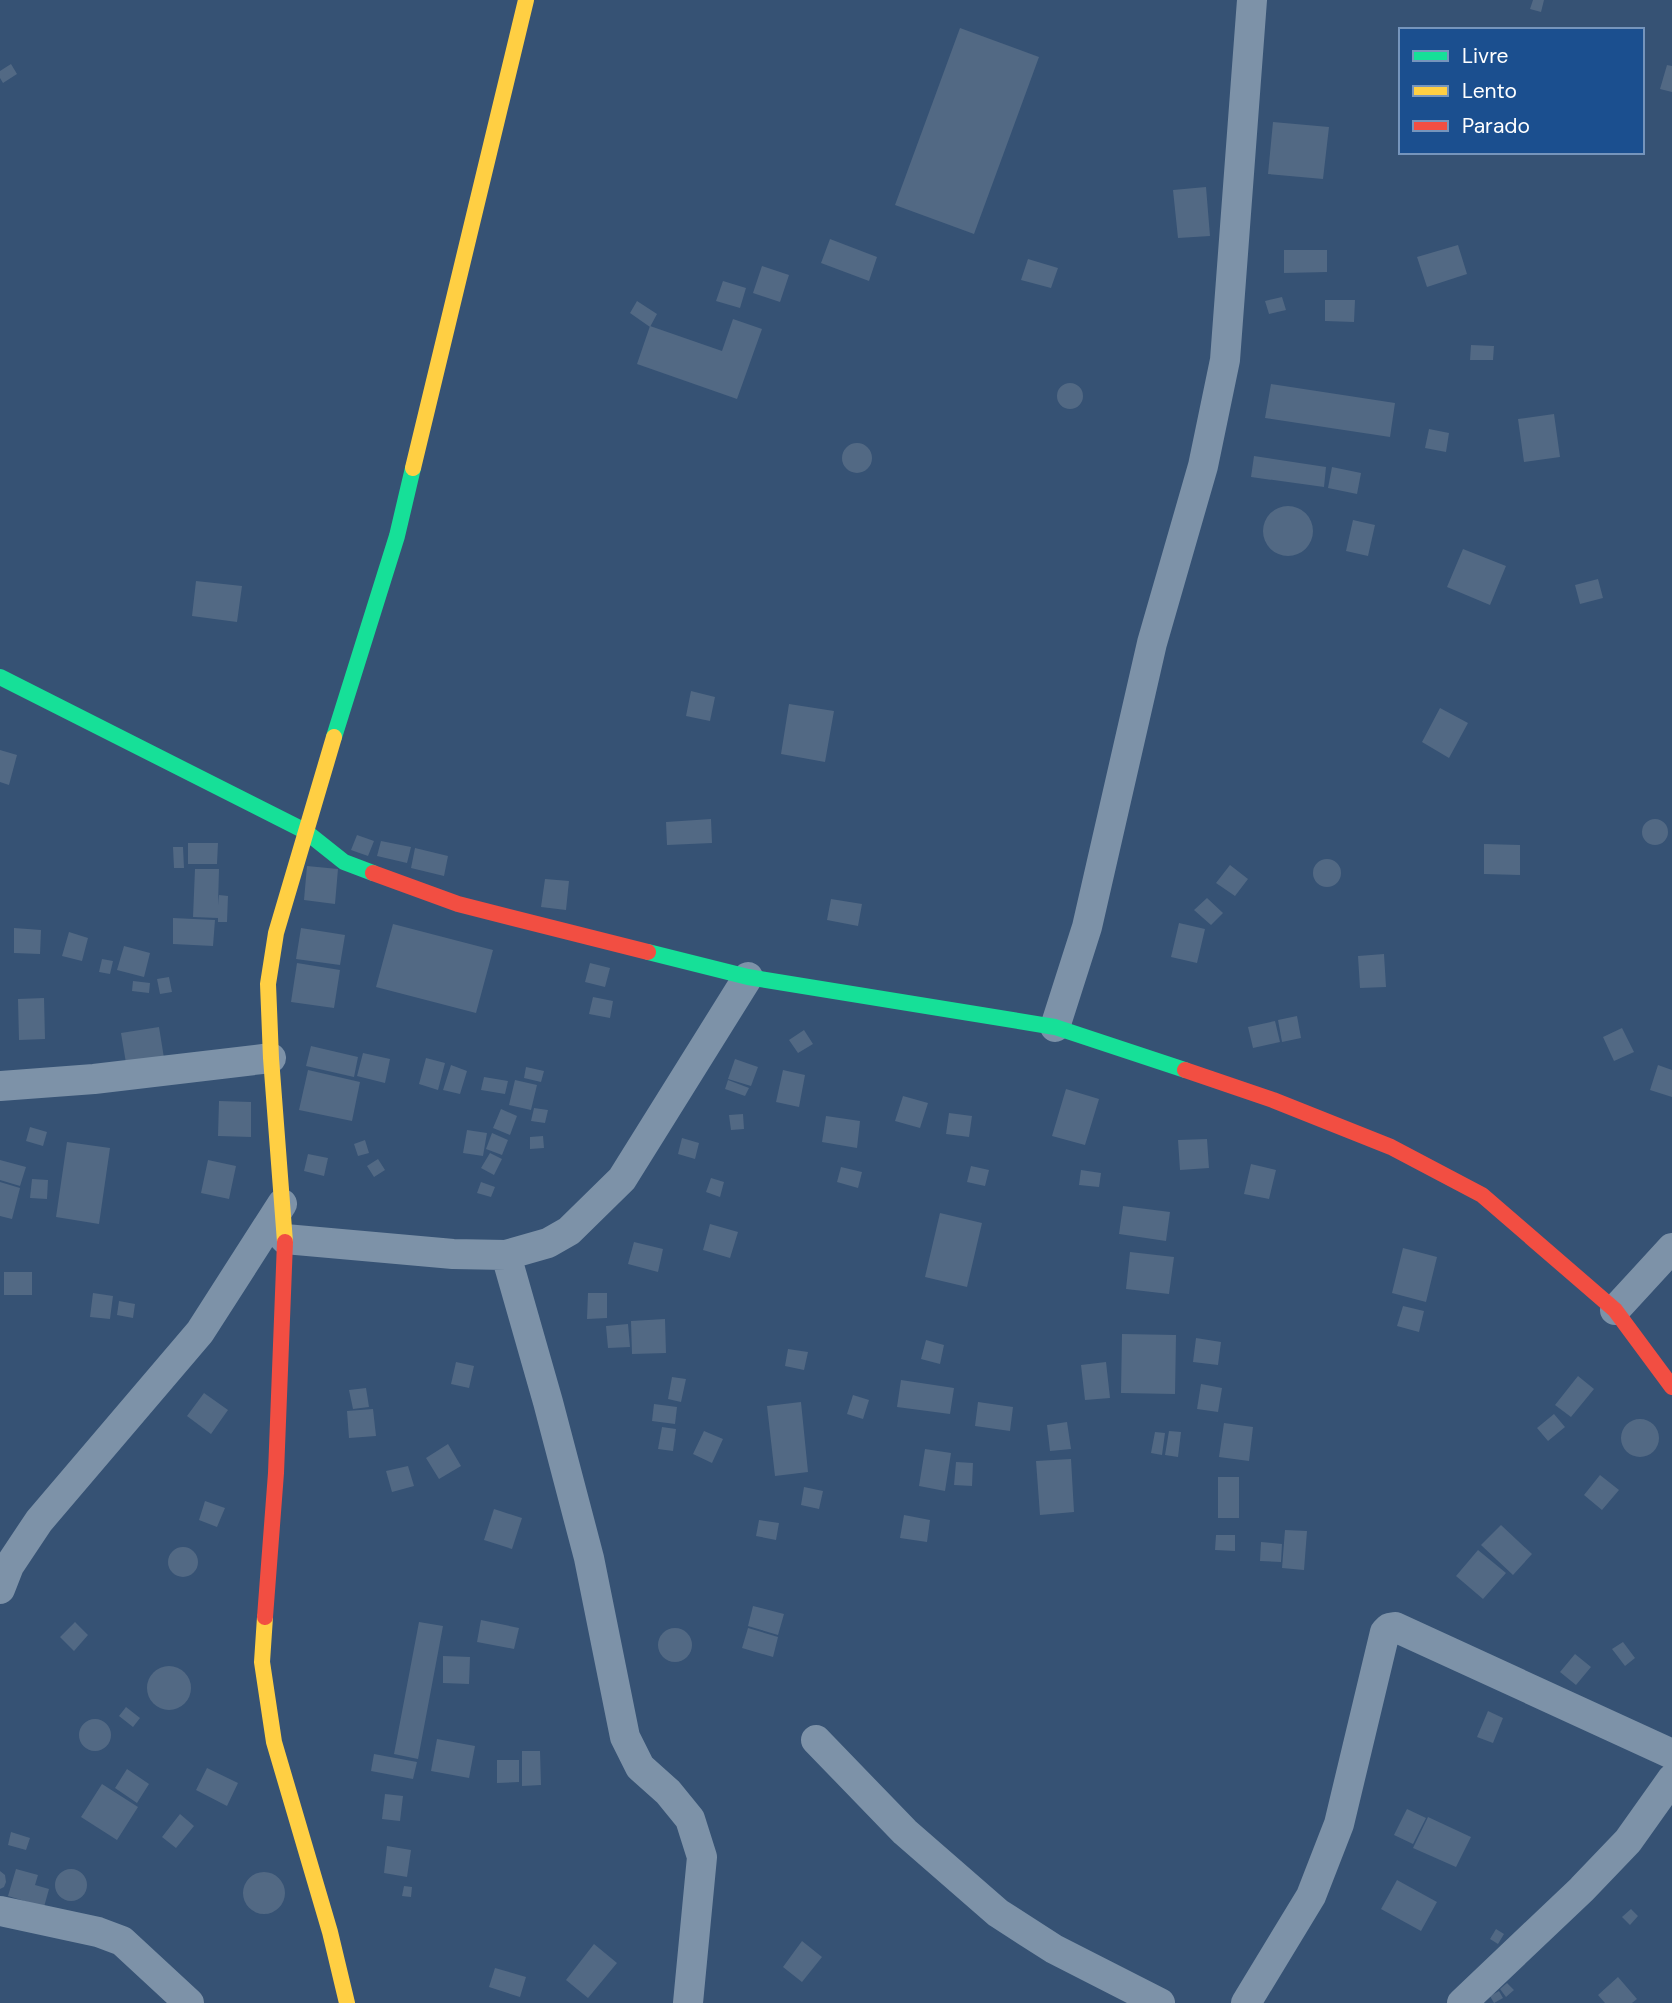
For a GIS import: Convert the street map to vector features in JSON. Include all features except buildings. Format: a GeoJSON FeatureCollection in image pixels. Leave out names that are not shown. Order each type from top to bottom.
{"type":"FeatureCollection","features":[{"type":"Feature","properties":{"kind":"street"},"geometry":{"type":"LineString","coordinates":[[347,2003],[330,1932],[274,1742],[262,1662],[275,1473],[285,1239],[268,984],[276,933],[305,831],[397,536],[526,0]]}},
{"type":"Feature","properties":{"kind":"street"},"geometry":{"type":"LineString","coordinates":[[1055,1027],[1087,927],[1152,643],[1202,466],[1225,360],[1252,0]]}},
{"type":"Feature","properties":{"kind":"street"},"geometry":{"type":"LineString","coordinates":[[0,677],[305,831],[344,862],[458,904],[748,977],[1055,1027],[1273,1100],[1391,1147],[1482,1195],[1615,1310],[1672,1387]]}},
{"type":"Feature","properties":{"kind":"street"},"geometry":{"type":"LineString","coordinates":[[285,1239],[453,1254],[506,1255],[548,1243],[569,1231],[622,1179],[748,977]]}},
{"type":"Feature","properties":{"kind":"street"},"geometry":{"type":"LineString","coordinates":[[0,1086],[94,1079],[271,1058]]}},
{"type":"Feature","properties":{"kind":"street"},"geometry":{"type":"LineString","coordinates":[[0,1589],[9,1566],[39,1521],[200,1332],[282,1204]]}},
{"type":"Feature","properties":{"kind":"street"},"geometry":{"type":"LineString","coordinates":[[1615,1310],[1672,1248]]}},
{"type":"Feature","properties":{"kind":"street"},"geometry":{"type":"LineString","coordinates":[[506,1255],[589,1558],[625,1737],[640,1768],[667,1792],[690,1819],[702,1857],[688,2003]]}},
{"type":"Feature","properties":{"kind":"street"},"geometry":{"type":"LineString","coordinates":[[1246,2003],[1311,1896],[1339,1824],[1385,1632],[1389,1628],[1395,1628],[1672,1754]]}},
{"type":"Feature","properties":{"kind":"street"},"geometry":{"type":"LineString","coordinates":[[816,1740],[905,1832],[998,1913],[1054,1949],[1160,2003]]}},
{"type":"Feature","properties":{"kind":"street"},"geometry":{"type":"LineString","coordinates":[[1462,2003],[1628,1841],[1672,1779]]}},
{"type":"Feature","properties":{"kind":"street"},"geometry":{"type":"LineString","coordinates":[[0,1911],[98,1932],[121,1941],[189,2003]]}},
{"type":"Feature","properties":{"kind":"traffic: fast"},"geometry":{"type":"LineString","coordinates":[[334,737],[397,536],[413,468]]}},
{"type":"Feature","properties":{"kind":"traffic: fast"},"geometry":{"type":"LineString","coordinates":[[0,677],[305,831],[344,862],[373,873]]}},
{"type":"Feature","properties":{"kind":"traffic: fast"},"geometry":{"type":"LineString","coordinates":[[648,952],[748,977],[1055,1027],[1185,1070]]}},
{"type":"Feature","properties":{"kind":"traffic: slow"},"geometry":{"type":"LineString","coordinates":[[413,468],[526,0]]}},
{"type":"Feature","properties":{"kind":"traffic: slow"},"geometry":{"type":"LineString","coordinates":[[285,1242],[268,984],[276,933],[334,737]]}},
{"type":"Feature","properties":{"kind":"traffic: slow"},"geometry":{"type":"LineString","coordinates":[[265,1617],[262,1662],[274,1742],[330,1932],[347,2003]]}},
{"type":"Feature","properties":{"kind":"traffic: jam"},"geometry":{"type":"LineString","coordinates":[[373,873],[458,904],[648,952]]}},
{"type":"Feature","properties":{"kind":"traffic: jam"},"geometry":{"type":"LineString","coordinates":[[1185,1070],[1273,1100],[1391,1147],[1482,1195],[1615,1310],[1672,1387]]}},
{"type":"Feature","properties":{"kind":"traffic: jam"},"geometry":{"type":"LineString","coordinates":[[265,1617],[276,1473],[285,1242]]}}]}
